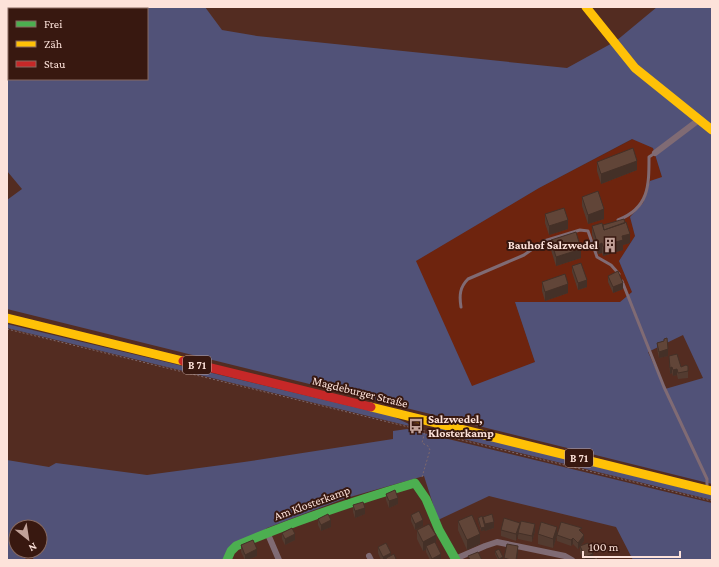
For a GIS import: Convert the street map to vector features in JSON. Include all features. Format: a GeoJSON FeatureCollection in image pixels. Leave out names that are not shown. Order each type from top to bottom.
{"type":"FeatureCollection","features":[{"type":"Feature","properties":{"kind":"main road"},"geometry":{"type":"LineString","coordinates":[[586,7],[635,68],[712,130]]}},
{"type":"Feature","properties":{"kind":"main road","name":"Magdeburger Straße"},"geometry":{"type":"LineString","coordinates":[[7,318],[709,490]]}},
{"type":"Feature","properties":{"kind":"main road"},"geometry":{"type":"LineString","coordinates":[[415,483],[423,492],[437,526],[455,560]]}},
{"type":"Feature","properties":{"kind":"main road","name":"Am Klosterkamp"},"geometry":{"type":"LineString","coordinates":[[227,560],[231,551],[236,546],[267,532],[363,498],[415,483]]}},
{"type":"Feature","properties":{"kind":"street"},"geometry":{"type":"LineString","coordinates":[[655,153],[700,119]]}},
{"type":"Feature","properties":{"kind":"street"},"geometry":{"type":"LineString","coordinates":[[267,532],[279,560]]}},
{"type":"Feature","properties":{"kind":"street"},"geometry":{"type":"LineString","coordinates":[[455,560],[497,542],[565,556],[572,560]]}},
{"type":"Feature","properties":{"kind":"lane"},"geometry":{"type":"LineString","coordinates":[[613,222],[632,214],[642,202],[648,186],[649,157],[655,153]]}},
{"type":"Feature","properties":{"kind":"lane"},"geometry":{"type":"LineString","coordinates":[[462,307],[460,291],[463,284],[468,279],[524,255],[544,242],[580,230],[588,231],[594,228]]}},
{"type":"Feature","properties":{"kind":"lane","name":"Magdeburger Straße"},"geometry":{"type":"LineString","coordinates":[[588,231],[596,257],[617,270],[664,387],[707,479],[709,490]]}},
{"type":"Feature","properties":{"kind":"lane"},"geometry":{"type":"LineString","coordinates":[[388,411],[408,421]]}},
{"type":"Feature","properties":{"kind":"lane"},"geometry":{"type":"LineString","coordinates":[[432,427],[446,426]]}},
{"type":"Feature","properties":{"kind":"path"},"geometry":{"type":"LineString","coordinates":[[7,329],[712,501]]}},
{"type":"Feature","properties":{"kind":"path"},"geometry":{"type":"LineString","coordinates":[[415,483],[422,477],[430,450],[428,446],[422,443],[425,430]]}},
{"type":"Feature","properties":{"kind":"shaded area"},"geometry":{"type":"Polygon","coordinates":[[[23,7],[205,7],[222,30],[257,36],[567,68],[616,41],[657,7],[712,7],[712,484],[7,309],[7,200],[22,189],[7,171],[8,35],[8,80],[148,80],[148,8],[23,7]],[[632,139],[539,188],[416,261],[472,386],[535,362],[515,302],[620,302],[632,292],[619,261],[635,236],[630,217],[643,203],[650,181],[662,177],[653,148],[632,139]],[[683,335],[648,352],[665,389],[703,378],[683,335]]]}},
{"type":"Feature","properties":{"kind":"shaded area"},"geometry":{"type":"Polygon","coordinates":[[[633,139],[653,148],[662,178],[650,181],[643,203],[630,217],[635,236],[619,261],[632,292],[620,302],[515,302],[535,362],[472,387],[415,261],[539,188],[633,139]]]}},
{"type":"Feature","properties":{"kind":"shaded area"},"geometry":{"type":"Polygon","coordinates":[[[7,324],[392,416],[409,424],[409,426],[7,328],[7,324]]]}},
{"type":"Feature","properties":{"kind":"shaded area"},"geometry":{"type":"Polygon","coordinates":[[[440,428],[712,495],[712,500],[435,432],[440,428]]]}},
{"type":"Feature","properties":{"kind":"shaded area"},"geometry":{"type":"Polygon","coordinates":[[[407,429],[712,503],[712,560],[633,560],[616,527],[489,496],[438,520],[424,476],[343,499],[267,528],[224,560],[34,560],[48,559],[48,519],[8,519],[8,559],[25,559],[7,560],[7,460],[49,467],[56,463],[147,475],[393,439],[393,431],[407,429]]]}},
{"type":"Feature","properties":{"kind":"building"},"geometry":{"type":"Polygon","coordinates":[[[633,148],[637,161],[601,174],[597,162],[633,148]]]}},
{"type":"Feature","properties":{"kind":"building"},"geometry":{"type":"Polygon","coordinates":[[[598,191],[604,209],[588,215],[582,197],[598,191]]]}},
{"type":"Feature","properties":{"kind":"building"},"geometry":{"type":"Polygon","coordinates":[[[564,208],[568,220],[549,226],[545,214],[564,208]]]}},
{"type":"Feature","properties":{"kind":"building"},"geometry":{"type":"Polygon","coordinates":[[[624,219],[625,223],[604,230],[603,225],[624,219]]]}},
{"type":"Feature","properties":{"kind":"building"},"geometry":{"type":"Polygon","coordinates":[[[626,222],[630,234],[622,236],[623,240],[616,242],[615,239],[609,241],[610,245],[603,247],[602,243],[598,245],[592,226],[602,223],[604,230],[626,222]]]}},
{"type":"Feature","properties":{"kind":"building"},"geometry":{"type":"Polygon","coordinates":[[[576,232],[581,249],[556,257],[551,240],[576,232]]]}},
{"type":"Feature","properties":{"kind":"building"},"geometry":{"type":"Polygon","coordinates":[[[581,263],[587,280],[578,283],[572,266],[581,263]]]}},
{"type":"Feature","properties":{"kind":"building"},"geometry":{"type":"Polygon","coordinates":[[[618,271],[623,283],[613,287],[608,276],[618,271]]]}},
{"type":"Feature","properties":{"kind":"building"},"geometry":{"type":"Polygon","coordinates":[[[565,274],[568,284],[545,292],[542,282],[565,274]]]}},
{"type":"Feature","properties":{"kind":"building"},"geometry":{"type":"Polygon","coordinates":[[[667,338],[668,349],[659,352],[657,343],[664,341],[664,339],[667,338]]]}},
{"type":"Feature","properties":{"kind":"building"},"geometry":{"type":"Polygon","coordinates":[[[677,354],[681,367],[686,365],[688,366],[688,371],[678,373],[677,369],[673,370],[672,367],[670,368],[669,356],[677,354]]]}},
{"type":"Feature","properties":{"kind":"building"},"geometry":{"type":"Polygon","coordinates":[[[395,490],[398,498],[389,501],[386,494],[395,490]]]}},
{"type":"Feature","properties":{"kind":"building"},"geometry":{"type":"Polygon","coordinates":[[[363,502],[365,508],[355,511],[353,505],[363,502]]]}},
{"type":"Feature","properties":{"kind":"building"},"geometry":{"type":"Polygon","coordinates":[[[419,511],[423,520],[415,524],[411,515],[419,511]]]}},
{"type":"Feature","properties":{"kind":"building"},"geometry":{"type":"Polygon","coordinates":[[[328,514],[331,520],[321,525],[318,519],[328,514]]]}},
{"type":"Feature","properties":{"kind":"building"},"geometry":{"type":"Polygon","coordinates":[[[492,514],[494,522],[485,524],[483,517],[492,514]]]}},
{"type":"Feature","properties":{"kind":"building"},"geometry":{"type":"Polygon","coordinates":[[[472,515],[480,534],[467,540],[458,521],[472,515]]]}},
{"type":"Feature","properties":{"kind":"building"},"geometry":{"type":"Polygon","coordinates":[[[482,516],[485,527],[481,528],[478,518],[482,516]]]}},
{"type":"Feature","properties":{"kind":"building"},"geometry":{"type":"Polygon","coordinates":[[[504,518],[520,523],[516,534],[501,530],[504,518]]]}},
{"type":"Feature","properties":{"kind":"building"},"geometry":{"type":"Polygon","coordinates":[[[521,521],[535,524],[532,536],[518,533],[521,521]]]}},
{"type":"Feature","properties":{"kind":"building"},"geometry":{"type":"Polygon","coordinates":[[[541,522],[557,527],[553,539],[538,534],[541,522]]]}},
{"type":"Feature","properties":{"kind":"building"},"geometry":{"type":"Polygon","coordinates":[[[561,522],[582,528],[579,530],[584,535],[578,543],[573,538],[571,540],[557,535],[561,522]]]}},
{"type":"Feature","properties":{"kind":"building"},"geometry":{"type":"Polygon","coordinates":[[[429,524],[436,535],[423,542],[417,530],[429,524]]]}},
{"type":"Feature","properties":{"kind":"building"},"geometry":{"type":"Polygon","coordinates":[[[292,528],[295,534],[285,539],[282,533],[292,528]]]}},
{"type":"Feature","properties":{"kind":"building"},"geometry":{"type":"Polygon","coordinates":[[[253,540],[257,549],[245,555],[241,545],[253,540]]]}},
{"type":"Feature","properties":{"kind":"building"},"geometry":{"type":"Polygon","coordinates":[[[435,542],[441,554],[432,559],[426,546],[435,542]]]}},
{"type":"Feature","properties":{"kind":"building"},"geometry":{"type":"Polygon","coordinates":[[[386,543],[391,553],[383,557],[378,547],[386,543]]]}},
{"type":"Feature","properties":{"kind":"building"},"geometry":{"type":"Polygon","coordinates":[[[588,543],[593,554],[585,557],[580,546],[588,543]]]}},
{"type":"Feature","properties":{"kind":"building"},"geometry":{"type":"Polygon","coordinates":[[[507,544],[518,546],[516,560],[504,558],[507,544]]]}},
{"type":"Feature","properties":{"kind":"building"},"geometry":{"type":"Polygon","coordinates":[[[499,549],[503,557],[499,559],[495,551],[499,549]]]}},
{"type":"Feature","properties":{"kind":"building"},"geometry":{"type":"Polygon","coordinates":[[[478,552],[482,560],[470,560],[468,556],[478,552]]]}},
{"type":"Feature","properties":{"kind":"building"},"geometry":{"type":"Polygon","coordinates":[[[394,554],[396,559],[387,560],[386,558],[394,554]]]}},
{"type":"Feature","properties":{"kind":"building"},"geometry":{"type":"Polygon","coordinates":[[[597,557],[598,560],[591,560],[597,557]]]}},
{"type":"Feature","properties":{"kind":"traffic: fast"},"geometry":{"type":"LineString","coordinates":[[227,560],[231,551],[236,546],[324,512],[415,483],[426,499],[439,530],[456,560]]}},
{"type":"Feature","properties":{"kind":"traffic: slow"},"geometry":{"type":"LineString","coordinates":[[586,7],[635,68],[712,130]]}},
{"type":"Feature","properties":{"kind":"traffic: slow"},"geometry":{"type":"LineString","coordinates":[[7,318],[183,361]]}},
{"type":"Feature","properties":{"kind":"traffic: slow"},"geometry":{"type":"LineString","coordinates":[[371,407],[712,491]]}},
{"type":"Feature","properties":{"kind":"traffic: jam"},"geometry":{"type":"LineString","coordinates":[[183,361],[371,407]]}},
{"type":"Feature","properties":{"kind":"place","name":"Bauhof Salzwedel"},"geometry":{"type":"Point","coordinates":[610,245]}},
{"type":"Feature","properties":{"kind":"place","name":"Salzwedel, Klosterkamp"},"geometry":{"type":"Point","coordinates":[416,426]}}]}
